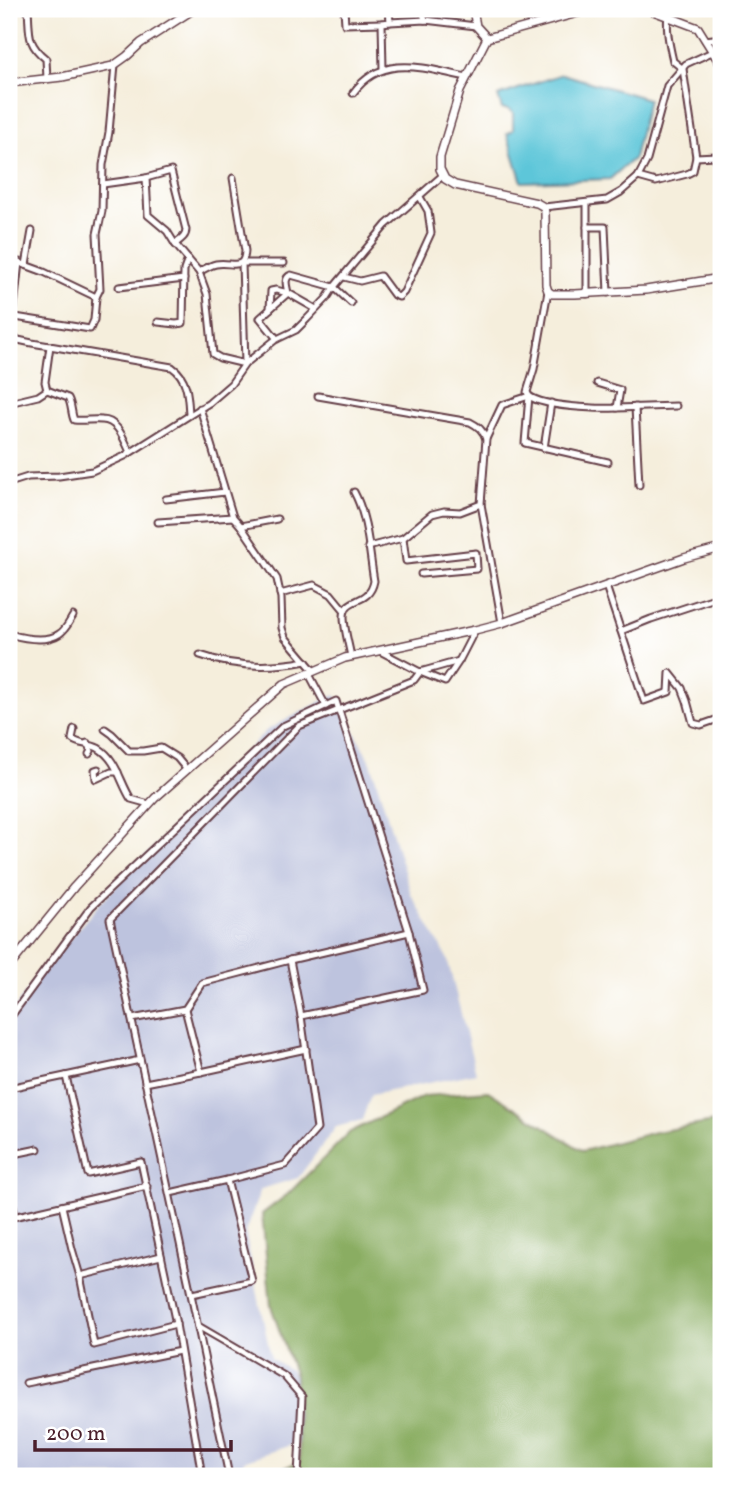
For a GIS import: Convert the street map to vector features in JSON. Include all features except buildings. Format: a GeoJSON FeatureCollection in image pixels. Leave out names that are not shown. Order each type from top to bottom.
{"type":"FeatureCollection","features":[{"type":"Feature","properties":{"kind":"street"},"geometry":{"type":"LineString","coordinates":[[28,9],[31,40],[34,50],[46,60],[47,79]]}},
{"type":"Feature","properties":{"kind":"street"},"geometry":{"type":"LineString","coordinates":[[176,9],[183,16]]}},
{"type":"Feature","properties":{"kind":"street"},"geometry":{"type":"LineString","coordinates":[[9,83],[47,79],[116,65],[141,43],[194,9]]}},
{"type":"Feature","properties":{"kind":"street"},"geometry":{"type":"LineString","coordinates":[[344,9],[345,24],[425,20],[476,26]]}},
{"type":"Feature","properties":{"kind":"street"},"geometry":{"type":"LineString","coordinates":[[389,9],[390,22]]}},
{"type":"Feature","properties":{"kind":"street"},"geometry":{"type":"LineString","coordinates":[[422,9],[425,20]]}},
{"type":"Feature","properties":{"kind":"street"},"geometry":{"type":"LineString","coordinates":[[472,9],[476,26],[487,38]]}},
{"type":"Feature","properties":{"kind":"street"},"geometry":{"type":"LineString","coordinates":[[592,9],[487,38],[460,91],[440,157],[442,176],[455,185],[537,203],[544,208],[607,200],[638,177],[647,160],[667,86],[686,64],[712,52]]}},
{"type":"Feature","properties":{"kind":"street"},"geometry":{"type":"LineString","coordinates":[[648,9],[668,12],[698,28],[721,65]]}},
{"type":"Feature","properties":{"kind":"street"},"geometry":{"type":"LineString","coordinates":[[638,177],[656,182],[687,174],[693,171],[696,156],[683,69],[673,61],[668,38],[668,12]]}},
{"type":"Feature","properties":{"kind":"street"},"geometry":{"type":"LineString","coordinates":[[382,23],[383,69]]}},
{"type":"Feature","properties":{"kind":"street"},"geometry":{"type":"LineString","coordinates":[[705,40],[721,38]]}},
{"type":"Feature","properties":{"kind":"street"},"geometry":{"type":"LineString","coordinates":[[19,262],[11,316],[90,329],[100,289],[97,234],[102,211],[103,166],[116,65]]}},
{"type":"Feature","properties":{"kind":"street"},"geometry":{"type":"LineString","coordinates":[[353,93],[361,82],[383,69],[414,66],[467,77]]}},
{"type":"Feature","properties":{"kind":"street"},"geometry":{"type":"LineString","coordinates":[[696,156],[716,156],[721,197]]}},
{"type":"Feature","properties":{"kind":"street"},"geometry":{"type":"LineString","coordinates":[[103,184],[146,178],[171,171],[186,230],[186,234],[175,244]]}},
{"type":"Feature","properties":{"kind":"street"},"geometry":{"type":"LineString","coordinates":[[9,483],[28,477],[92,471],[130,452],[200,408],[231,384],[245,364],[277,339],[296,330],[386,225],[442,176]]}},
{"type":"Feature","properties":{"kind":"street"},"geometry":{"type":"LineString","coordinates":[[146,178],[148,215],[167,231],[199,272],[207,294],[213,354],[245,364]]}},
{"type":"Feature","properties":{"kind":"street"},"geometry":{"type":"LineString","coordinates":[[233,178],[245,251],[245,259],[242,262],[245,364]]}},
{"type":"Feature","properties":{"kind":"street"},"geometry":{"type":"LineString","coordinates":[[344,277],[360,281],[380,276],[394,295],[399,297],[404,292],[431,233],[428,211],[420,197]]}},
{"type":"Feature","properties":{"kind":"street"},"geometry":{"type":"LineString","coordinates":[[587,203],[587,294]]}},
{"type":"Feature","properties":{"kind":"street"},"geometry":{"type":"LineString","coordinates":[[544,208],[548,291],[534,369],[527,392],[530,397],[533,400],[600,409],[676,406]]}},
{"type":"Feature","properties":{"kind":"street"},"geometry":{"type":"LineString","coordinates":[[587,226],[605,227],[608,293]]}},
{"type":"Feature","properties":{"kind":"street"},"geometry":{"type":"LineString","coordinates":[[26,265],[32,231]]}},
{"type":"Feature","properties":{"kind":"street"},"geometry":{"type":"LineString","coordinates":[[9,259],[96,297]]}},
{"type":"Feature","properties":{"kind":"street"},"geometry":{"type":"LineString","coordinates":[[158,322],[183,323],[184,270],[188,259]]}},
{"type":"Feature","properties":{"kind":"street"},"geometry":{"type":"LineString","coordinates":[[199,272],[216,264],[284,263]]}},
{"type":"Feature","properties":{"kind":"street"},"geometry":{"type":"LineString","coordinates":[[288,293],[286,284],[291,275],[334,287],[351,303]]}},
{"type":"Feature","properties":{"kind":"street"},"geometry":{"type":"LineString","coordinates":[[548,291],[552,294],[608,293],[721,278]]}},
{"type":"Feature","properties":{"kind":"street"},"geometry":{"type":"LineString","coordinates":[[119,287],[184,279]]}},
{"type":"Feature","properties":{"kind":"street"},"geometry":{"type":"LineString","coordinates":[[270,309],[271,291],[276,290],[288,293],[316,309]]}},
{"type":"Feature","properties":{"kind":"street"},"geometry":{"type":"LineString","coordinates":[[277,339],[260,318],[288,293]]}},
{"type":"Feature","properties":{"kind":"street"},"geometry":{"type":"LineString","coordinates":[[9,338],[172,367],[178,371],[186,385],[189,415]]}},
{"type":"Feature","properties":{"kind":"street"},"geometry":{"type":"LineString","coordinates":[[47,390],[45,382],[50,346]]}},
{"type":"Feature","properties":{"kind":"street"},"geometry":{"type":"LineString","coordinates":[[597,383],[620,390],[617,408]]}},
{"type":"Feature","properties":{"kind":"street"},"geometry":{"type":"LineString","coordinates":[[9,403],[38,396],[47,390]]}},
{"type":"Feature","properties":{"kind":"street"},"geometry":{"type":"LineString","coordinates":[[47,390],[68,398],[74,420],[105,420],[116,425],[130,452]]}},
{"type":"Feature","properties":{"kind":"street"},"geometry":{"type":"LineString","coordinates":[[318,396],[470,422],[484,433],[486,439]]}},
{"type":"Feature","properties":{"kind":"street"},"geometry":{"type":"LineString","coordinates":[[502,623],[481,504],[486,439],[502,405],[530,397]]}},
{"type":"Feature","properties":{"kind":"street"},"geometry":{"type":"LineString","coordinates":[[530,397],[525,443],[608,462]]}},
{"type":"Feature","properties":{"kind":"street"},"geometry":{"type":"LineString","coordinates":[[544,448],[551,403]]}},
{"type":"Feature","properties":{"kind":"street"},"geometry":{"type":"LineString","coordinates":[[635,407],[639,485]]}},
{"type":"Feature","properties":{"kind":"street"},"geometry":{"type":"LineString","coordinates":[[200,408],[233,517],[277,579],[285,637],[306,661],[326,706]]}},
{"type":"Feature","properties":{"kind":"street"},"geometry":{"type":"LineString","coordinates":[[166,499],[225,492]]}},
{"type":"Feature","properties":{"kind":"street"},"geometry":{"type":"LineString","coordinates":[[351,657],[345,611],[353,602],[366,597],[373,588],[374,581],[355,492]]}},
{"type":"Feature","properties":{"kind":"street"},"geometry":{"type":"LineString","coordinates":[[368,547],[403,538],[432,513],[460,512],[481,504]]}},
{"type":"Feature","properties":{"kind":"street"},"geometry":{"type":"LineString","coordinates":[[158,522],[233,517]]}},
{"type":"Feature","properties":{"kind":"street"},"geometry":{"type":"LineString","coordinates":[[241,526],[276,519]]}},
{"type":"Feature","properties":{"kind":"street"},"geometry":{"type":"LineString","coordinates":[[403,538],[406,561],[489,552]]}},
{"type":"Feature","properties":{"kind":"street"},"geometry":{"type":"LineString","coordinates":[[9,968],[74,887],[149,804],[284,684],[351,657],[502,623],[684,558],[721,548]]}},
{"type":"Feature","properties":{"kind":"street"},"geometry":{"type":"LineString","coordinates":[[421,574],[477,569],[475,553]]}},
{"type":"Feature","properties":{"kind":"street"},"geometry":{"type":"LineString","coordinates":[[280,594],[314,585],[331,594],[345,611]]}},
{"type":"Feature","properties":{"kind":"street"},"geometry":{"type":"LineString","coordinates":[[606,586],[643,701],[669,692],[670,673],[682,688],[693,723],[701,725],[721,718]]}},
{"type":"Feature","properties":{"kind":"street"},"geometry":{"type":"LineString","coordinates":[[621,631],[721,596]]}},
{"type":"Feature","properties":{"kind":"street"},"geometry":{"type":"LineString","coordinates":[[9,634],[19,637],[57,636],[73,616]]}},
{"type":"Feature","properties":{"kind":"street"},"geometry":{"type":"LineString","coordinates":[[380,650],[444,682],[459,661],[475,630]]}},
{"type":"Feature","properties":{"kind":"street"},"geometry":{"type":"LineString","coordinates":[[200,655],[224,663],[256,666],[306,661]]}},
{"type":"Feature","properties":{"kind":"street"},"geometry":{"type":"LineString","coordinates":[[229,1476],[110,919],[299,726],[414,680],[420,672],[459,661]]}},
{"type":"Feature","properties":{"kind":"street"},"geometry":{"type":"LineString","coordinates":[[9,1019],[91,907],[283,726],[336,701],[409,932],[423,990],[301,1016]]}},
{"type":"Feature","properties":{"kind":"street"},"geometry":{"type":"LineString","coordinates":[[74,729],[72,739],[76,743],[87,743],[101,750],[118,772],[131,799],[149,804]]}},
{"type":"Feature","properties":{"kind":"street"},"geometry":{"type":"LineString","coordinates":[[105,729],[129,751],[161,748],[177,758],[187,769]]}},
{"type":"Feature","properties":{"kind":"street"},"geometry":{"type":"LineString","coordinates":[[87,743],[91,751],[89,754]]}},
{"type":"Feature","properties":{"kind":"street"},"geometry":{"type":"LineString","coordinates":[[98,769],[95,769],[96,779],[111,772],[118,772]]}},
{"type":"Feature","properties":{"kind":"street"},"geometry":{"type":"LineString","coordinates":[[132,1019],[185,1009],[202,983],[409,932]]}},
{"type":"Feature","properties":{"kind":"street"},"geometry":{"type":"LineString","coordinates":[[170,1193],[285,1165],[317,1129],[290,960]]}},
{"type":"Feature","properties":{"kind":"street"},"geometry":{"type":"LineString","coordinates":[[185,1009],[201,1072]]}},
{"type":"Feature","properties":{"kind":"street"},"geometry":{"type":"LineString","coordinates":[[145,1083],[306,1049]]}},
{"type":"Feature","properties":{"kind":"street"},"geometry":{"type":"LineString","coordinates":[[9,1088],[140,1060]]}},
{"type":"Feature","properties":{"kind":"street"},"geometry":{"type":"LineString","coordinates":[[66,1076],[88,1174],[141,1162],[176,1324],[202,1476]]}},
{"type":"Feature","properties":{"kind":"street"},"geometry":{"type":"LineString","coordinates":[[9,1155],[38,1149]]}},
{"type":"Feature","properties":{"kind":"street"},"geometry":{"type":"LineString","coordinates":[[192,1294],[252,1281],[227,1180]]}},
{"type":"Feature","properties":{"kind":"street"},"geometry":{"type":"LineString","coordinates":[[9,1187],[12,1217],[146,1186]]}},
{"type":"Feature","properties":{"kind":"street"},"geometry":{"type":"LineString","coordinates":[[62,1206],[94,1345],[176,1324]]}},
{"type":"Feature","properties":{"kind":"street"},"geometry":{"type":"LineString","coordinates":[[80,1276],[161,1256]]}},
{"type":"Feature","properties":{"kind":"street"},"geometry":{"type":"LineString","coordinates":[[198,1326],[284,1376],[302,1397],[298,1476]]}},
{"type":"Feature","properties":{"kind":"street"},"geometry":{"type":"LineString","coordinates":[[26,1383],[180,1352]]}},
{"type":"Feature","properties":{"kind":"street"},"geometry":{"type":"LineString","coordinates":[[9,1460],[12,1476]]}},
{"type":"Feature","properties":{"kind":"shaded area"},"geometry":{"type":"Polygon","coordinates":[[[335,694],[371,763],[411,894],[447,958],[476,1073],[371,1095],[362,1120],[336,1127],[298,1178],[261,1189],[245,1232],[271,1358],[291,1371],[305,1397],[300,1442],[243,1461],[246,1476],[9,1476],[9,1016],[32,984],[100,903],[267,730],[335,694]]]}},
{"type":"Feature","properties":{"kind":"green space"},"geometry":{"type":"Polygon","coordinates":[[[488,1091],[583,1151],[655,1132],[721,1121],[721,1476],[267,1476],[300,1461],[295,1376],[271,1306],[262,1214],[288,1194],[350,1132],[424,1096],[488,1091]]]}},
{"type":"Feature","properties":{"kind":"water"},"geometry":{"type":"Polygon","coordinates":[[[562,74],[648,99],[634,158],[610,179],[522,182],[507,134],[513,130],[513,113],[502,109],[498,96],[562,74]]]}}]}
